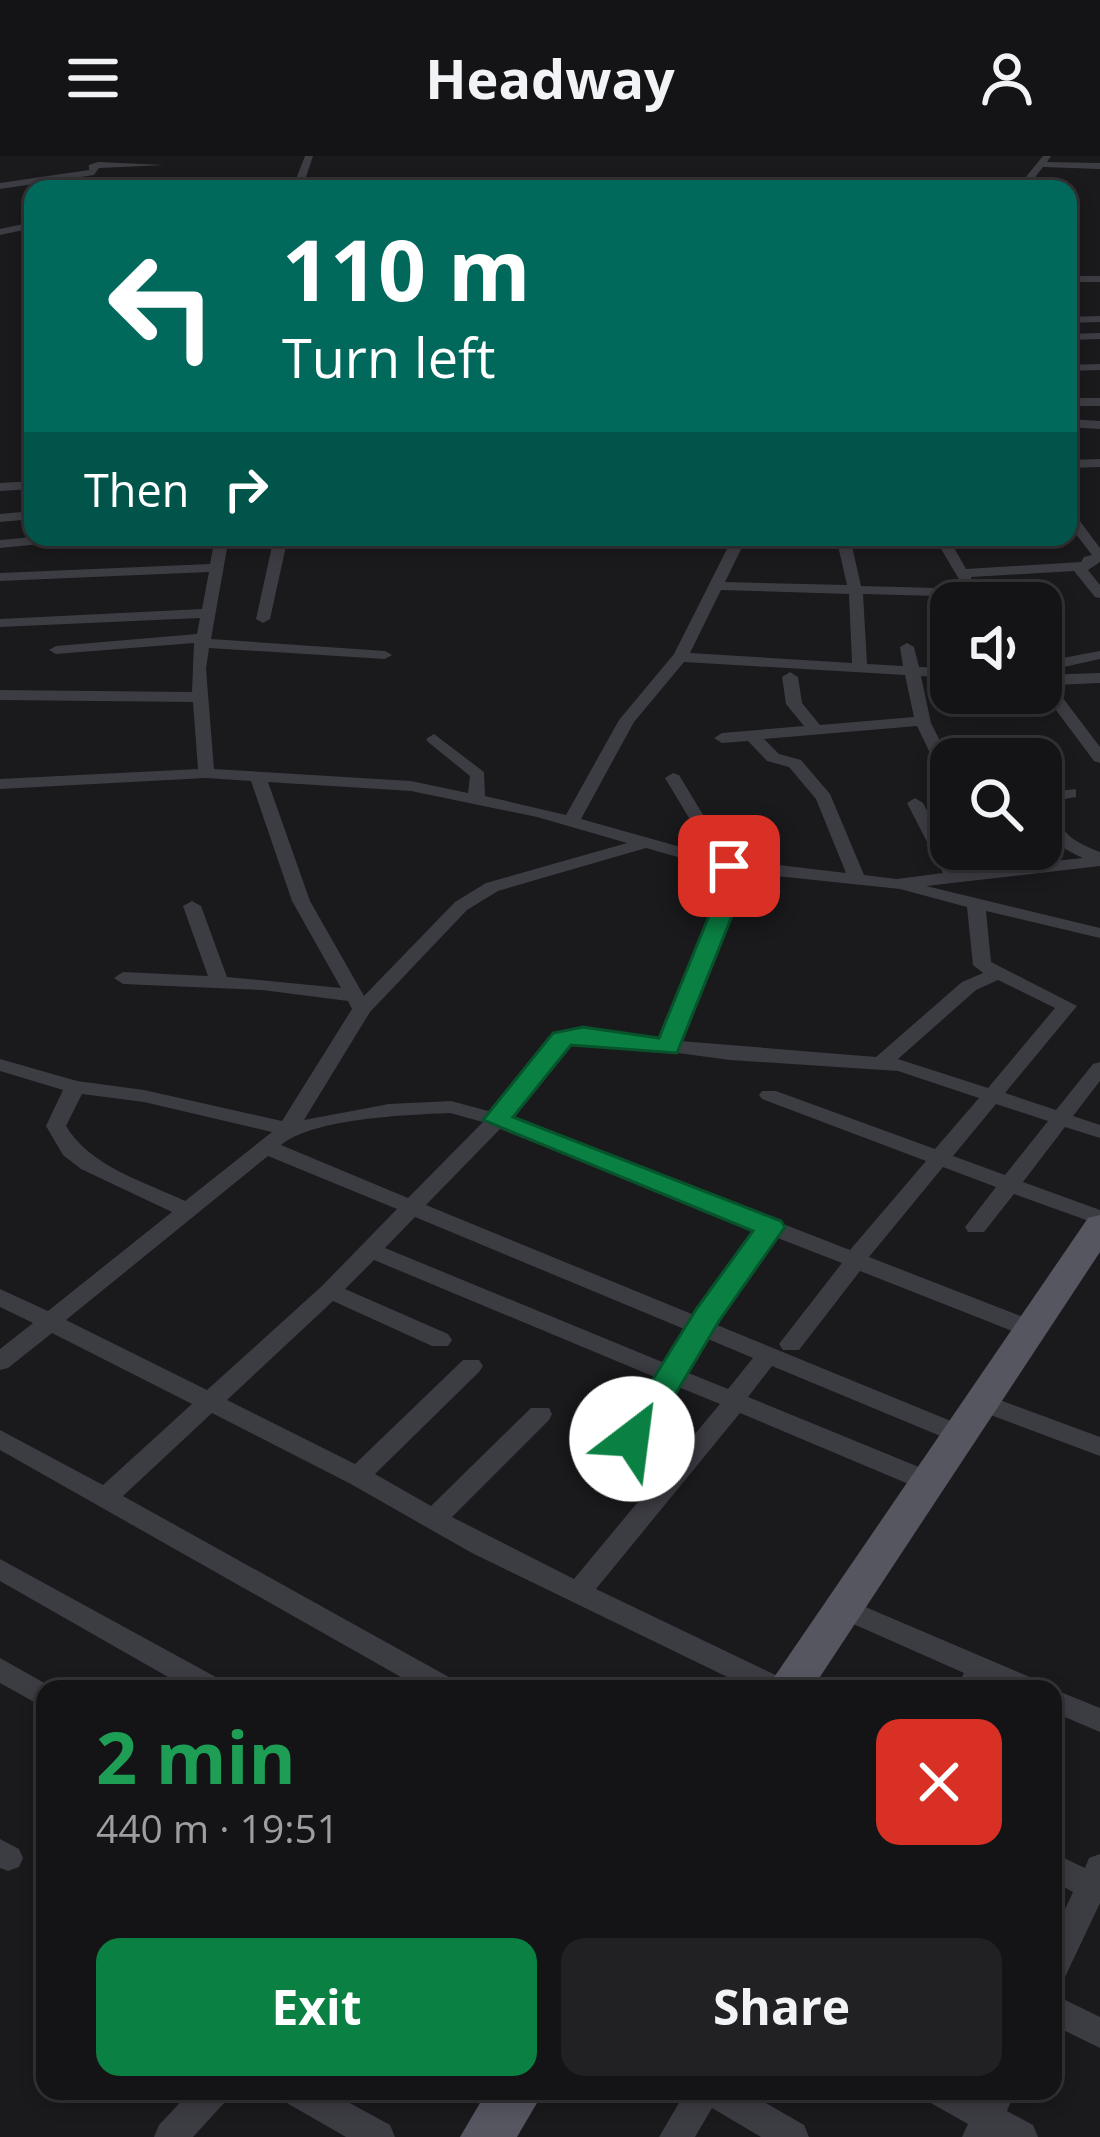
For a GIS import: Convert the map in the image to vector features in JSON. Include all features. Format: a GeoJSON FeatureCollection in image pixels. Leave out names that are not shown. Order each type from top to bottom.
{"type":"FeatureCollection","features":[{"type":"Feature","properties":{"kind":"main road"},"geometry":{"type":"LineString","coordinates":[[794,1680],[1033,1330],[1100,1222]]}},
{"type":"Feature","properties":{"kind":"main road"},"geometry":{"type":"LineString","coordinates":[[487,2137],[512,2100]]}},
{"type":"Feature","properties":{"kind":"street"},"geometry":{"type":"LineString","coordinates":[[1043,160],[1100,166]]}},
{"type":"Feature","properties":{"kind":"street"},"geometry":{"type":"LineString","coordinates":[[40,180],[94,172],[92,167],[98,164],[160,165]]}},
{"type":"Feature","properties":{"kind":"street"},"geometry":{"type":"LineString","coordinates":[[962,573],[1078,567],[1100,558],[1077,523]]}},
{"type":"Feature","properties":{"kind":"street"},"geometry":{"type":"LineString","coordinates":[[1082,528],[1100,526]]}},
{"type":"Feature","properties":{"kind":"street"},"geometry":{"type":"LineString","coordinates":[[206,773],[201,640],[219,546]]}},
{"type":"Feature","properties":{"kind":"street"},"geometry":{"type":"LineString","coordinates":[[263,619],[279,546]]}},
{"type":"Feature","properties":{"kind":"street"},"geometry":{"type":"LineString","coordinates":[[577,862],[568,821],[627,720],[680,657],[735,546]]}},
{"type":"Feature","properties":{"kind":"street"},"geometry":{"type":"LineString","coordinates":[[845,546],[856,593],[860,667]]}},
{"type":"Feature","properties":{"kind":"street"},"geometry":{"type":"LineString","coordinates":[[946,546],[968,582]]}},
{"type":"Feature","properties":{"kind":"street"},"geometry":{"type":"LineString","coordinates":[[1078,567],[1100,594]]}},
{"type":"Feature","properties":{"kind":"street"},"geometry":{"type":"LineString","coordinates":[[0,577],[214,568]]}},
{"type":"Feature","properties":{"kind":"street"},"geometry":{"type":"LineString","coordinates":[[714,586],[930,596]]}},
{"type":"Feature","properties":{"kind":"street"},"geometry":{"type":"LineString","coordinates":[[0,623],[205,613]]}},
{"type":"Feature","properties":{"kind":"street"},"geometry":{"type":"LineString","coordinates":[[56,650],[201,640],[385,655]]}},
{"type":"Feature","properties":{"kind":"street"},"geometry":{"type":"LineString","coordinates":[[907,646],[922,721],[930,738]]}},
{"type":"Feature","properties":{"kind":"street"},"geometry":{"type":"LineString","coordinates":[[1062,663],[1100,655]]}},
{"type":"Feature","properties":{"kind":"street"},"geometry":{"type":"LineString","coordinates":[[680,657],[930,672]]}},
{"type":"Feature","properties":{"kind":"street"},"geometry":{"type":"LineString","coordinates":[[790,677],[794,704],[816,730]]}},
{"type":"Feature","properties":{"kind":"street"},"geometry":{"type":"LineString","coordinates":[[1062,680],[1100,678]]}},
{"type":"Feature","properties":{"kind":"street"},"geometry":{"type":"LineString","coordinates":[[0,694],[200,697]]}},
{"type":"Feature","properties":{"kind":"street"},"geometry":{"type":"LineString","coordinates":[[1062,708],[1100,758]]}},
{"type":"Feature","properties":{"kind":"street"},"geometry":{"type":"LineString","coordinates":[[722,738],[922,721]]}},
{"type":"Feature","properties":{"kind":"street"},"geometry":{"type":"LineString","coordinates":[[752,735],[772,758],[797,765],[824,798],[857,879]]}},
{"type":"Feature","properties":{"kind":"street"},"geometry":{"type":"LineString","coordinates":[[434,739],[478,775],[476,799]]}},
{"type":"Feature","properties":{"kind":"street"},"geometry":{"type":"LineString","coordinates":[[0,784],[206,773],[411,786],[568,821],[722,864],[897,884],[1100,933]]}},
{"type":"Feature","properties":{"kind":"street"},"geometry":{"type":"LineString","coordinates":[[257,774],[301,901],[359,1002]]}},
{"type":"Feature","properties":{"kind":"street"},"geometry":{"type":"LineString","coordinates":[[668,1047],[724,906],[722,864],[673,778]]}},
{"type":"Feature","properties":{"kind":"street"},"geometry":{"type":"LineString","coordinates":[[1070,793],[1044,797],[1052,832],[1058,841],[1100,860]]}},
{"type":"Feature","properties":{"kind":"street"},"geometry":{"type":"LineString","coordinates":[[915,802],[954,877]]}},
{"type":"Feature","properties":{"kind":"street"},"geometry":{"type":"LineString","coordinates":[[0,1362],[288,1129],[359,1002],[461,906],[492,887],[642,844]]}},
{"type":"Feature","properties":{"kind":"street"},"geometry":{"type":"LineString","coordinates":[[897,884],[1100,860]]}},
{"type":"Feature","properties":{"kind":"street"},"geometry":{"type":"LineString","coordinates":[[192,906],[220,982]]}},
{"type":"Feature","properties":{"kind":"street"},"geometry":{"type":"LineString","coordinates":[[578,1592],[855,1260],[934,1158],[1067,1006],[997,973],[979,957],[976,906]]}},
{"type":"Feature","properties":{"kind":"street"},"geometry":{"type":"LineString","coordinates":[[883,1062],[969,986],[997,973]]}},
{"type":"Feature","properties":{"kind":"street"},"geometry":{"type":"LineString","coordinates":[[122,978],[220,982],[359,1002]]}},
{"type":"Feature","properties":{"kind":"street"},"geometry":{"type":"LineString","coordinates":[[104,1499],[330,1291],[416,1205],[496,1120],[562,1039],[583,1035],[668,1047],[883,1062],[1100,1132]]}},
{"type":"Feature","properties":{"kind":"street"},"geometry":{"type":"LineString","coordinates":[[0,1065],[75,1087],[144,1096],[288,1129],[389,1110],[451,1107],[496,1120],[1033,1330]]}},
{"type":"Feature","properties":{"kind":"street"},"geometry":{"type":"LineString","coordinates":[[976,1227],[1100,1068]]}},
{"type":"Feature","properties":{"kind":"street"},"geometry":{"type":"LineString","coordinates":[[75,1087],[56,1126],[70,1150],[186,1210]]}},
{"type":"Feature","properties":{"kind":"street"},"geometry":{"type":"LineString","coordinates":[[770,1095],[1100,1222]]}},
{"type":"Feature","properties":{"kind":"street"},"geometry":{"type":"LineString","coordinates":[[266,1147],[416,1205],[700,1327],[970,1418],[1100,1447]]}},
{"type":"Feature","properties":{"kind":"street"},"geometry":{"type":"LineString","coordinates":[[683,1465],[632,1439],[700,1327],[771,1227]]}},
{"type":"Feature","properties":{"kind":"street"},"geometry":{"type":"LineString","coordinates":[[371,1250],[928,1481]]}},
{"type":"Feature","properties":{"kind":"street"},"geometry":{"type":"LineString","coordinates":[[330,1291],[440,1340]]}},
{"type":"Feature","properties":{"kind":"street"},"geometry":{"type":"LineString","coordinates":[[0,1297],[51,1318],[434,1519],[759,1680]]}},
{"type":"Feature","properties":{"kind":"street"},"geometry":{"type":"LineString","coordinates":[[358,1476],[471,1366]]}},
{"type":"Feature","properties":{"kind":"street"},"geometry":{"type":"LineString","coordinates":[[434,1519],[540,1414]]}},
{"type":"Feature","properties":{"kind":"street"},"geometry":{"type":"LineString","coordinates":[[0,1438],[430,1680]]}},
{"type":"Feature","properties":{"kind":"street"},"geometry":{"type":"LineString","coordinates":[[0,1570],[197,1680]]}},
{"type":"Feature","properties":{"kind":"street"},"geometry":{"type":"LineString","coordinates":[[842,1608],[976,1678]]}},
{"type":"Feature","properties":{"kind":"street"},"geometry":{"type":"LineString","coordinates":[[0,1669],[36,1691]]}},
{"type":"Feature","properties":{"kind":"street"},"geometry":{"type":"LineString","coordinates":[[1062,1704],[1100,1720]]}},
{"type":"Feature","properties":{"kind":"street"},"geometry":{"type":"LineString","coordinates":[[1062,1869],[1097,1881],[1062,1951]]}},
{"type":"Feature","properties":{"kind":"street"},"geometry":{"type":"LineString","coordinates":[[1062,2013],[1100,2033]]}},
{"type":"Feature","properties":{"kind":"street"},"geometry":{"type":"LineString","coordinates":[[170,2137],[205,2100]]}},
{"type":"Feature","properties":{"kind":"street"},"geometry":{"type":"LineString","coordinates":[[312,2100],[377,2137]]}},
{"type":"Feature","properties":{"kind":"street"},"geometry":{"type":"LineString","coordinates":[[676,2137],[703,2100]]}},
{"type":"Feature","properties":{"kind":"street"},"geometry":{"type":"LineString","coordinates":[[725,2100],[793,2137]]}},
{"type":"Feature","properties":{"kind":"street"},"geometry":{"type":"LineString","coordinates":[[959,2100],[1021,2137]]}},
{"type":"Feature","properties":{"kind":"route"},"geometry":{"type":"LineString","coordinates":[[632,1439],[708,1315],[771,1227],[496,1120],[562,1039],[583,1035],[668,1047],[699,959],[724,906],[729,866]]}}]}
